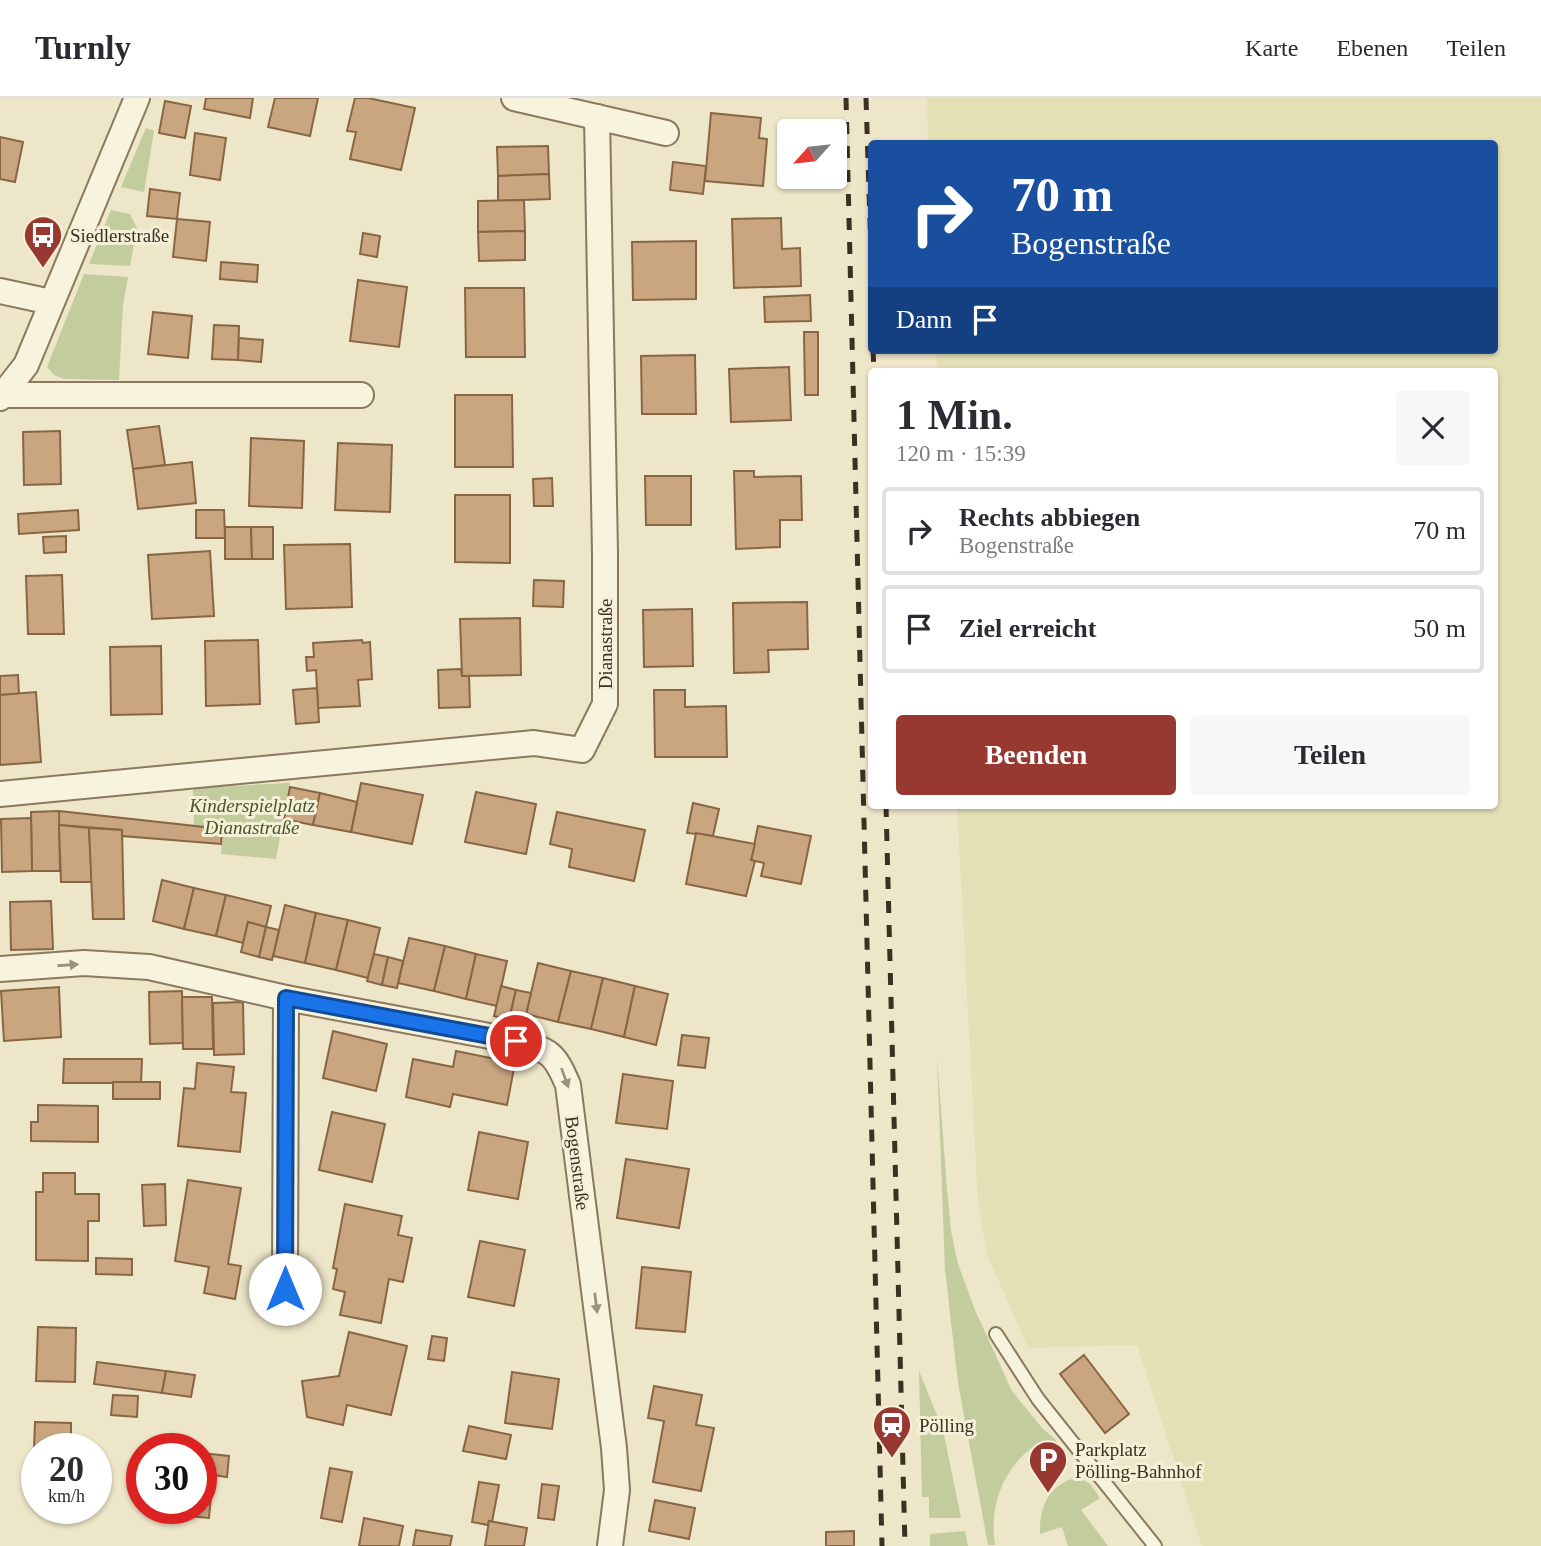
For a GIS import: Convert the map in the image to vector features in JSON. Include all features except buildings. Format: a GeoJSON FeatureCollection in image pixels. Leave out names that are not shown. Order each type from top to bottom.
{"type":"FeatureCollection","features":[{"type":"Feature","properties":{"kind":"street"},"geometry":{"type":"LineString","coordinates":[[2,396],[26,365],[137,98]]}},
{"type":"Feature","properties":{"kind":"street"},"geometry":{"type":"LineString","coordinates":[[514,98],[666,133]]}},
{"type":"Feature","properties":{"kind":"street","name":"Dianastraße"},"geometry":{"type":"LineString","coordinates":[[0,794],[534,743],[582,750],[605,704],[597,117]]}},
{"type":"Feature","properties":{"kind":"street"},"geometry":{"type":"LineString","coordinates":[[0,291],[51,302]]}},
{"type":"Feature","properties":{"kind":"street"},"geometry":{"type":"LineString","coordinates":[[2,396],[361,395]]}},
{"type":"Feature","properties":{"kind":"street","name":"Bogenstraße"},"geometry":{"type":"LineString","coordinates":[[0,969],[84,963],[149,967],[286,998],[516,1041],[542,1049],[558,1061],[570,1097],[614,1448],[617,1490],[610,1546]]}},
{"type":"Feature","properties":{"kind":"street"},"geometry":{"type":"LineString","coordinates":[[285,1289],[286,998]]}},
{"type":"Feature","properties":{"kind":"lane"},"geometry":{"type":"LineString","coordinates":[[996,1334],[1038,1399],[1155,1546]]}},
{"type":"Feature","properties":{"kind":"shaded area"},"geometry":{"type":"Polygon","coordinates":[[[927,98],[1541,98],[1541,1546],[1202,1546],[1137,1345],[1028,1348],[987,1254],[978,1203],[957,809],[1498,809],[1498,368],[937,368],[936,354],[1498,354],[1498,140],[928,140],[927,98]]]}},
{"type":"Feature","properties":{"kind":"green space"},"geometry":{"type":"Polygon","coordinates":[[[146,128],[154,131],[144,192],[121,187],[146,128]]]}},
{"type":"Feature","properties":{"kind":"green space"},"geometry":{"type":"Polygon","coordinates":[[[111,210],[130,214],[137,228],[130,266],[89,264],[111,210]]]}},
{"type":"Feature","properties":{"kind":"green space"},"geometry":{"type":"Polygon","coordinates":[[[84,274],[128,277],[123,305],[119,380],[64,379],[54,375],[47,367],[84,274]]]}},
{"type":"Feature","properties":{"kind":"green space","name":"Kinderspielplatz Dianastraße"},"geometry":{"type":"Polygon","coordinates":[[[290,783],[276,859],[221,854],[222,829],[194,826],[193,788],[290,783]]]}},
{"type":"Feature","properties":{"kind":"green space"},"geometry":{"type":"Polygon","coordinates":[[[937,1057],[951,1231],[958,1264],[975,1310],[1012,1391],[1060,1448],[1058,1456],[1047,1464],[1033,1447],[1013,1467],[996,1503],[995,1545],[988,1545],[958,1383],[945,1269],[937,1057]]]}},
{"type":"Feature","properties":{"kind":"green space"},"geometry":{"type":"Polygon","coordinates":[[[919,1371],[943,1430],[961,1518],[929,1518],[929,1497],[922,1497],[919,1371]]]}},
{"type":"Feature","properties":{"kind":"green space"},"geometry":{"type":"Polygon","coordinates":[[[1080,1477],[1091,1485],[1100,1498],[1081,1510],[1108,1546],[1068,1546],[1062,1527],[1040,1534],[1042,1514],[1048,1497],[1061,1484],[1080,1477]]]}},
{"type":"Feature","properties":{"kind":"green space"},"geometry":{"type":"Polygon","coordinates":[[[965,1531],[968,1546],[930,1546],[930,1534],[965,1531]]]}},
{"type":"Feature","properties":{"kind":"railway"},"geometry":{"type":"LineString","coordinates":[[846,98],[882,1546]]}},
{"type":"Feature","properties":{"kind":"railway"},"geometry":{"type":"LineString","coordinates":[[866,98],[868,160]]}},
{"type":"Feature","properties":{"kind":"railway"},"geometry":{"type":"LineString","coordinates":[[873,354],[874,368]]}},
{"type":"Feature","properties":{"kind":"railway"},"geometry":{"type":"LineString","coordinates":[[886,809],[905,1546]]}},
{"type":"Feature","properties":{"kind":"place","name":"Siedlerstraße"},"geometry":{"type":"Point","coordinates":[43,269]}},
{"type":"Feature","properties":{"kind":"place","name":"Pölling"},"geometry":{"type":"Point","coordinates":[892,1459]}},
{"type":"Feature","properties":{"kind":"place","name":"Parkplatz Pölling-Bahnhof"},"geometry":{"type":"Point","coordinates":[1048,1494]}},
{"type":"Feature","properties":{"kind":"route"},"geometry":{"type":"LineString","coordinates":[[285,1289],[286,998],[516,1041]]}}]}
